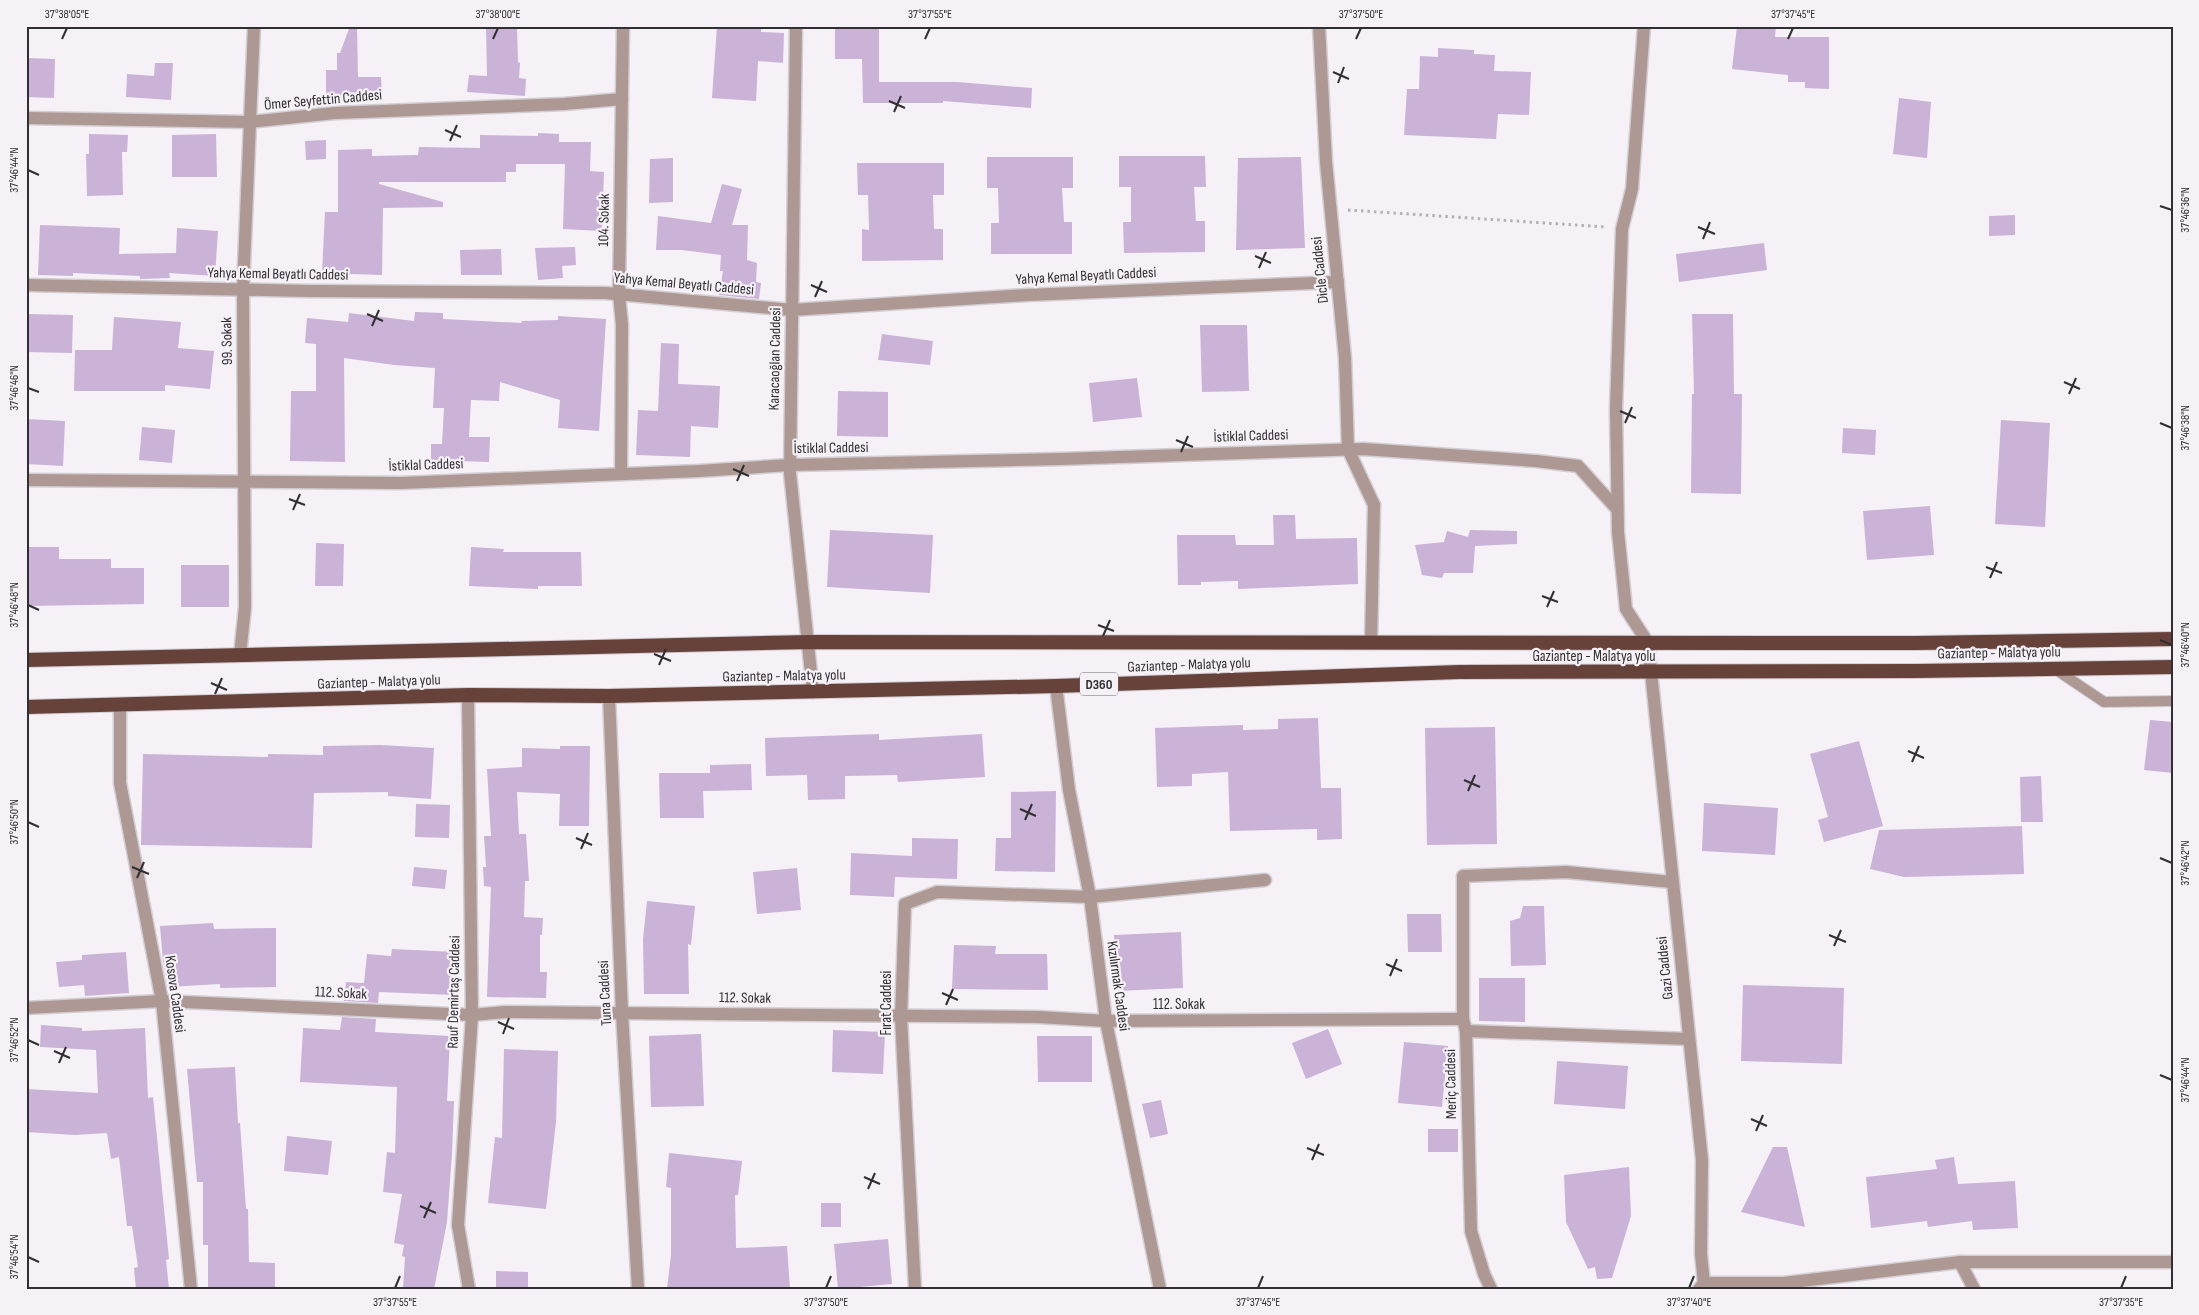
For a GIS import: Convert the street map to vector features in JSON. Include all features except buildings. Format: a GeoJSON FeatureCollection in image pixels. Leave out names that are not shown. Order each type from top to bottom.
{"type":"FeatureCollection","features":[{"type":"Feature","properties":{"kind":"highway","name":"Gaziantep - Malatya yolu"},"geometry":{"type":"LineString","coordinates":[[26,660],[809,642],[1916,643],[2173,640]]}},
{"type":"Feature","properties":{"kind":"highway","name":"Gaziantep - Malatya yolu"},"geometry":{"type":"LineString","coordinates":[[26,707],[120,706],[468,695],[609,696],[813,692],[1056,686],[1459,672],[2173,667]]}},
{"type":"Feature","properties":{"kind":"street","name":"99. Sokak"},"geometry":{"type":"LineString","coordinates":[[240,655],[245,608],[243,289],[254,26]]}},
{"type":"Feature","properties":{"kind":"street","name":"104. Sokak"},"geometry":{"type":"LineString","coordinates":[[621,474],[622,325],[619,294],[623,26]]}},
{"type":"Feature","properties":{"kind":"street","name":"Karacaoğlan Caddesi"},"geometry":{"type":"LineString","coordinates":[[796,26],[790,465],[813,692]]}},
{"type":"Feature","properties":{"kind":"street","name":"Dicle Caddesi"},"geometry":{"type":"LineString","coordinates":[[1319,26],[1326,162],[1345,358],[1348,449],[1374,505],[1371,643]]}},
{"type":"Feature","properties":{"kind":"street"},"geometry":{"type":"LineString","coordinates":[[1644,26],[1632,189],[1622,228],[1616,410],[1617,509],[1626,610],[1648,643]]}},
{"type":"Feature","properties":{"kind":"street","name":"Ömer Seyfettin Caddesi"},"geometry":{"type":"LineString","coordinates":[[26,118],[250,122],[335,113],[564,104],[622,99]]}},
{"type":"Feature","properties":{"kind":"street","name":"Yahya Kemal Beyatlı Caddesi"},"geometry":{"type":"LineString","coordinates":[[26,285],[619,294],[792,310],[1027,295],[1338,282]]}},
{"type":"Feature","properties":{"kind":"street","name":"İstiklal Caddesi"},"geometry":{"type":"LineString","coordinates":[[26,480],[401,483],[790,465],[1061,459],[1363,448],[1536,460],[1578,466],[1617,509]]}},
{"type":"Feature","properties":{"kind":"street","name":"Gazi Caddesi"},"geometry":{"type":"LineString","coordinates":[[1648,643],[1702,1160],[1702,1286]]}},
{"type":"Feature","properties":{"kind":"street","name":"Kızılırmak Caddesi"},"geometry":{"type":"LineString","coordinates":[[1056,686],[1069,790],[1090,897],[1106,1021],[1160,1289]]}},
{"type":"Feature","properties":{"kind":"street","name":"Rauf Demirtaş Caddesi"},"geometry":{"type":"LineString","coordinates":[[468,695],[472,1015],[458,1224],[469,1289]]}},
{"type":"Feature","properties":{"kind":"street","name":"Tuna Caddesi"},"geometry":{"type":"LineString","coordinates":[[609,696],[622,1013],[638,1289]]}},
{"type":"Feature","properties":{"kind":"street","name":"Kosova Caddesi"},"geometry":{"type":"LineString","coordinates":[[120,706],[120,783],[162,1001],[191,1289]]}},
{"type":"Feature","properties":{"kind":"street","name":"Meriç Caddesi"},"geometry":{"type":"LineString","coordinates":[[1491,1289],[1484,1274],[1471,1231],[1463,876],[1566,872],[1672,882]]}},
{"type":"Feature","properties":{"kind":"street"},"geometry":{"type":"LineString","coordinates":[[1090,897],[1265,880]]}},
{"type":"Feature","properties":{"kind":"street","name":"Fırat Caddesi"},"geometry":{"type":"LineString","coordinates":[[915,1289],[901,1017],[905,904],[937,892],[1090,897]]}},
{"type":"Feature","properties":{"kind":"street","name":"112. Sokak"},"geometry":{"type":"LineString","coordinates":[[26,1008],[162,1001],[472,1015],[505,1012],[1038,1017],[1106,1021],[1465,1025],[1689,1039]]}},
{"type":"Feature","properties":{"kind":"street"},"geometry":{"type":"LineString","coordinates":[[1702,1286],[1784,1283],[1960,1262],[2173,1262]]}},
{"type":"Feature","properties":{"kind":"street"},"geometry":{"type":"LineString","coordinates":[[1960,1262],[1974,1289]]}},
{"type":"Feature","properties":{"kind":"lane"},"geometry":{"type":"LineString","coordinates":[[2055,669],[2104,702],[2173,701]]}},
{"type":"Feature","properties":{"kind":"path"},"geometry":{"type":"LineString","coordinates":[[1331,209],[1622,228]]}}]}
